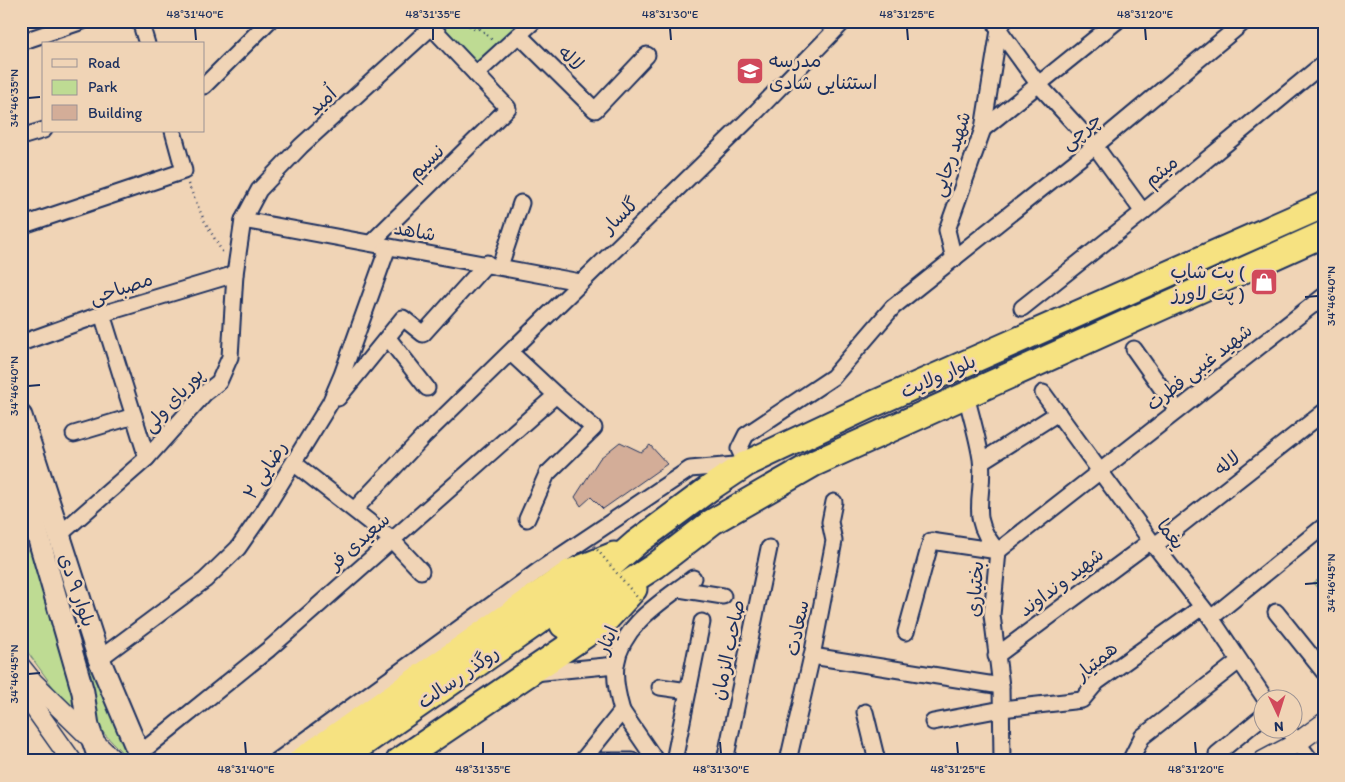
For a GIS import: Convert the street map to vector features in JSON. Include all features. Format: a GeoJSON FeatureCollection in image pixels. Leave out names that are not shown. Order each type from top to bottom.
{"type":"FeatureCollection","features":[{"type":"Feature","properties":{"kind":"highway","name":"بلوار ولایت"},"geometry":{"type":"LineString","coordinates":[[584,600],[636,544],[710,488],[746,464],[869,406],[1324,205]]}},
{"type":"Feature","properties":{"kind":"highway","name":"بلوار ولایت"},"geometry":{"type":"LineString","coordinates":[[584,600],[655,566],[712,522],[815,463],[1324,234]]}},
{"type":"Feature","properties":{"kind":"highway"},"geometry":{"type":"LineString","coordinates":[[301,761],[572,572],[636,544]]}},
{"type":"Feature","properties":{"kind":"highway"},"geometry":{"type":"LineString","coordinates":[[399,761],[603,623],[655,566]]}},
{"type":"Feature","properties":{"kind":"highway","name":"روگذر رسالت"},"geometry":{"type":"LineString","coordinates":[[338,761],[584,600]]}},
{"type":"Feature","properties":{"kind":"highway","name":"روگذر رسالت"},"geometry":{"type":"LineString","coordinates":[[365,761],[584,600]]}},
{"type":"Feature","properties":{"kind":"main road","name":"بلوار ۹ دی"},"geometry":{"type":"LineString","coordinates":[[21,416],[99,659],[143,758]]}},
{"type":"Feature","properties":{"kind":"main road","name":"بلوار ۹ دی"},"geometry":{"type":"LineString","coordinates":[[21,477],[26,520],[83,692],[92,738],[100,761]]}},
{"type":"Feature","properties":{"kind":"street"},"geometry":{"type":"LineString","coordinates":[[21,42],[83,21]]}},
{"type":"Feature","properties":{"kind":"street"},"geometry":{"type":"LineString","coordinates":[[140,21],[146,42]]}},
{"type":"Feature","properties":{"kind":"street"},"geometry":{"type":"LineString","coordinates":[[205,85],[269,21]]}},
{"type":"Feature","properties":{"kind":"street"},"geometry":{"type":"LineString","coordinates":[[432,23],[476,74],[534,21]]}},
{"type":"Feature","properties":{"kind":"street","name":"گلسار"},"geometry":{"type":"LineString","coordinates":[[355,510],[423,437],[511,353],[580,282],[757,110],[844,21]]}},
{"type":"Feature","properties":{"kind":"street"},"geometry":{"type":"LineString","coordinates":[[983,129],[1117,21]]}},
{"type":"Feature","properties":{"kind":"street","name":"چرچی"},"geometry":{"type":"LineString","coordinates":[[746,464],[739,449],[746,435],[833,377],[893,307],[1095,146],[1245,21]]}},
{"type":"Feature","properties":{"kind":"street","name":"اُمید"},"geometry":{"type":"LineString","coordinates":[[243,220],[259,190],[282,165],[432,23]]}},
{"type":"Feature","properties":{"kind":"street"},"geometry":{"type":"LineString","coordinates":[[999,24],[1039,85],[1095,146],[1143,212]]}},
{"type":"Feature","properties":{"kind":"street","name":"شهید رجایی"},"geometry":{"type":"LineString","coordinates":[[954,259],[946,230],[983,129],[999,24]]}},
{"type":"Feature","properties":{"kind":"street","name":"لاله"},"geometry":{"type":"LineString","coordinates":[[519,35],[595,110],[647,55]]}},
{"type":"Feature","properties":{"kind":"street","name":"میثم"},"geometry":{"type":"LineString","coordinates":[[1022,308],[1143,212],[1324,63]]}},
{"type":"Feature","properties":{"kind":"street","name":"نسیم"},"geometry":{"type":"LineString","coordinates":[[371,243],[508,108],[476,74]]}},
{"type":"Feature","properties":{"kind":"street"},"geometry":{"type":"LineString","coordinates":[[21,137],[42,131]]}},
{"type":"Feature","properties":{"kind":"street"},"geometry":{"type":"LineString","coordinates":[[21,226],[184,171],[173,132]]}},
{"type":"Feature","properties":{"kind":"street"},"geometry":{"type":"LineString","coordinates":[[315,425],[403,318],[423,334],[493,265],[521,203]]}},
{"type":"Feature","properties":{"kind":"street","name":"شاهد"},"geometry":{"type":"LineString","coordinates":[[243,220],[580,282]]}},
{"type":"Feature","properties":{"kind":"street","name":"پوریای ولی"},"geometry":{"type":"LineString","coordinates":[[58,536],[147,458],[204,393],[219,382],[230,358],[235,274],[243,220]]}},
{"type":"Feature","properties":{"kind":"street","name":"رضایی ۲"},"geometry":{"type":"LineString","coordinates":[[99,659],[205,580],[238,548],[294,464],[315,425],[330,403],[388,247]]}},
{"type":"Feature","properties":{"kind":"street","name":"مصباحی"},"geometry":{"type":"LineString","coordinates":[[21,343],[102,314],[235,274]]}},
{"type":"Feature","properties":{"kind":"street","name":"شهید غیبی فطرت"},"geometry":{"type":"LineString","coordinates":[[998,551],[1099,470],[1324,296]]}},
{"type":"Feature","properties":{"kind":"street"},"geometry":{"type":"LineString","coordinates":[[102,314],[147,458]]}},
{"type":"Feature","properties":{"kind":"street"},"geometry":{"type":"LineString","coordinates":[[388,338],[427,388]]}},
{"type":"Feature","properties":{"kind":"street"},"geometry":{"type":"LineString","coordinates":[[1134,349],[1177,410]]}},
{"type":"Feature","properties":{"kind":"street"},"geometry":{"type":"LineString","coordinates":[[511,353],[594,428],[547,474],[527,519]]}},
{"type":"Feature","properties":{"kind":"street","name":"یغما"},"geometry":{"type":"LineString","coordinates":[[1043,393],[1152,543],[1206,613],[1259,690]]}},
{"type":"Feature","properties":{"kind":"street","name":"سعیدی فر"},"geometry":{"type":"LineString","coordinates":[[143,758],[556,395]]}},
{"type":"Feature","properties":{"kind":"street","name":"بختیاری"},"geometry":{"type":"LineString","coordinates":[[966,395],[982,461],[979,514],[991,544],[998,551],[992,615],[1002,709],[1002,761]]}},
{"type":"Feature","properties":{"kind":"street","name":"لاله"},"geometry":{"type":"LineString","coordinates":[[1152,543],[1324,412]]}},
{"type":"Feature","properties":{"kind":"street"},"geometry":{"type":"LineString","coordinates":[[982,461],[1058,413]]}},
{"type":"Feature","properties":{"kind":"street"},"geometry":{"type":"LineString","coordinates":[[74,434],[134,416]]}},
{"type":"Feature","properties":{"kind":"street"},"geometry":{"type":"LineString","coordinates":[[294,464],[391,539],[421,571]]}},
{"type":"Feature","properties":{"kind":"street"},"geometry":{"type":"LineString","coordinates":[[277,761],[538,571],[690,469],[746,464]]}},
{"type":"Feature","properties":{"kind":"street","name":"سعادت"},"geometry":{"type":"LineString","coordinates":[[788,761],[812,656],[834,541],[830,522],[834,502]]}},
{"type":"Feature","properties":{"kind":"street","name":"همتیار"},"geometry":{"type":"LineString","coordinates":[[932,722],[1002,709],[1082,700],[1097,682],[1206,613],[1324,526]]}},
{"type":"Feature","properties":{"kind":"street"},"geometry":{"type":"LineString","coordinates":[[906,632],[931,541],[998,551]]}},
{"type":"Feature","properties":{"kind":"street","name":"شهید ونداوند"},"geometry":{"type":"LineString","coordinates":[[996,656],[1152,543]]}},
{"type":"Feature","properties":{"kind":"street","name":"صاحب الزمان"},"geometry":{"type":"LineString","coordinates":[[726,761],[770,548]]}},
{"type":"Feature","properties":{"kind":"street","name":"ایثار"},"geometry":{"type":"LineString","coordinates":[[622,711],[618,694],[616,665],[624,642],[640,619],[693,578]]}},
{"type":"Feature","properties":{"kind":"street"},"geometry":{"type":"LineString","coordinates":[[679,588],[723,596]]}},
{"type":"Feature","properties":{"kind":"street"},"geometry":{"type":"LineString","coordinates":[[1276,612],[1324,672]]}},
{"type":"Feature","properties":{"kind":"street"},"geometry":{"type":"LineString","coordinates":[[674,761],[702,622]]}},
{"type":"Feature","properties":{"kind":"street"},"geometry":{"type":"LineString","coordinates":[[812,656],[1000,686]]}},
{"type":"Feature","properties":{"kind":"street"},"geometry":{"type":"LineString","coordinates":[[1130,761],[1142,737],[1239,662]]}},
{"type":"Feature","properties":{"kind":"street"},"geometry":{"type":"LineString","coordinates":[[527,674],[616,665]]}},
{"type":"Feature","properties":{"kind":"street"},"geometry":{"type":"LineString","coordinates":[[21,667],[33,682],[114,761]]}},
{"type":"Feature","properties":{"kind":"street"},"geometry":{"type":"LineString","coordinates":[[660,687],[688,692]]}},
{"type":"Feature","properties":{"kind":"street"},"geometry":{"type":"LineString","coordinates":[[21,689],[72,761]]}},
{"type":"Feature","properties":{"kind":"street"},"geometry":{"type":"LineString","coordinates":[[582,761],[622,711],[656,761]]}},
{"type":"Feature","properties":{"kind":"street"},"geometry":{"type":"LineString","coordinates":[[865,712],[877,761]]}},
{"type":"Feature","properties":{"kind":"street"},"geometry":{"type":"LineString","coordinates":[[1302,732],[1324,723]]}},
{"type":"Feature","properties":{"kind":"street"},"geometry":{"type":"LineString","coordinates":[[1217,754],[1252,725]]}},
{"type":"Feature","properties":{"kind":"street"},"geometry":{"type":"LineString","coordinates":[[1267,760],[1288,740]]}},
{"type":"Feature","properties":{"kind":"street"},"geometry":{"type":"LineString","coordinates":[[1295,740],[1312,761]]}},
{"type":"Feature","properties":{"kind":"street"},"geometry":{"type":"LineString","coordinates":[[582,761],[632,761]]}},
{"type":"Feature","properties":{"kind":"path"},"geometry":{"type":"LineString","coordinates":[[468,21],[472,29],[480,28]]}},
{"type":"Feature","properties":{"kind":"path"},"geometry":{"type":"LineString","coordinates":[[480,28],[482,21]]}},
{"type":"Feature","properties":{"kind":"path"},"geometry":{"type":"LineString","coordinates":[[480,28],[502,52]]}},
{"type":"Feature","properties":{"kind":"path"},"geometry":{"type":"LineString","coordinates":[[184,171],[193,199],[235,274]]}},
{"type":"Feature","properties":{"kind":"path"},"geometry":{"type":"LineString","coordinates":[[594,546],[642,603]]}},
{"type":"Feature","properties":{"kind":"green space"},"geometry":{"type":"Polygon","coordinates":[[[448,21],[527,21],[477,68],[441,28],[448,21]]]}},
{"type":"Feature","properties":{"kind":"green space"},"geometry":{"type":"Polygon","coordinates":[[[33,547],[85,706],[72,713],[21,643],[21,555],[33,547]]]}},
{"type":"Feature","properties":{"kind":"green space"},"geometry":{"type":"Polygon","coordinates":[[[1324,576],[1324,596],[1313,583],[1324,576]]]}},
{"type":"Feature","properties":{"kind":"green space"},"geometry":{"type":"Polygon","coordinates":[[[78,628],[130,761],[97,726],[78,628]]]}},
{"type":"Feature","properties":{"kind":"building"},"geometry":{"type":"Polygon","coordinates":[[[620,442],[641,452],[650,445],[667,464],[603,509],[591,497],[581,506],[575,497],[600,458],[620,442]]]}},
{"type":"Feature","properties":{"kind":"place","name":"مدرسه استثنایی شادی"},"geometry":{"type":"Point","coordinates":[750,71]}},
{"type":"Feature","properties":{"kind":"place","name":"پت شاپ ( پت لاورز )"},"geometry":{"type":"Point","coordinates":[1264,282]}}]}
